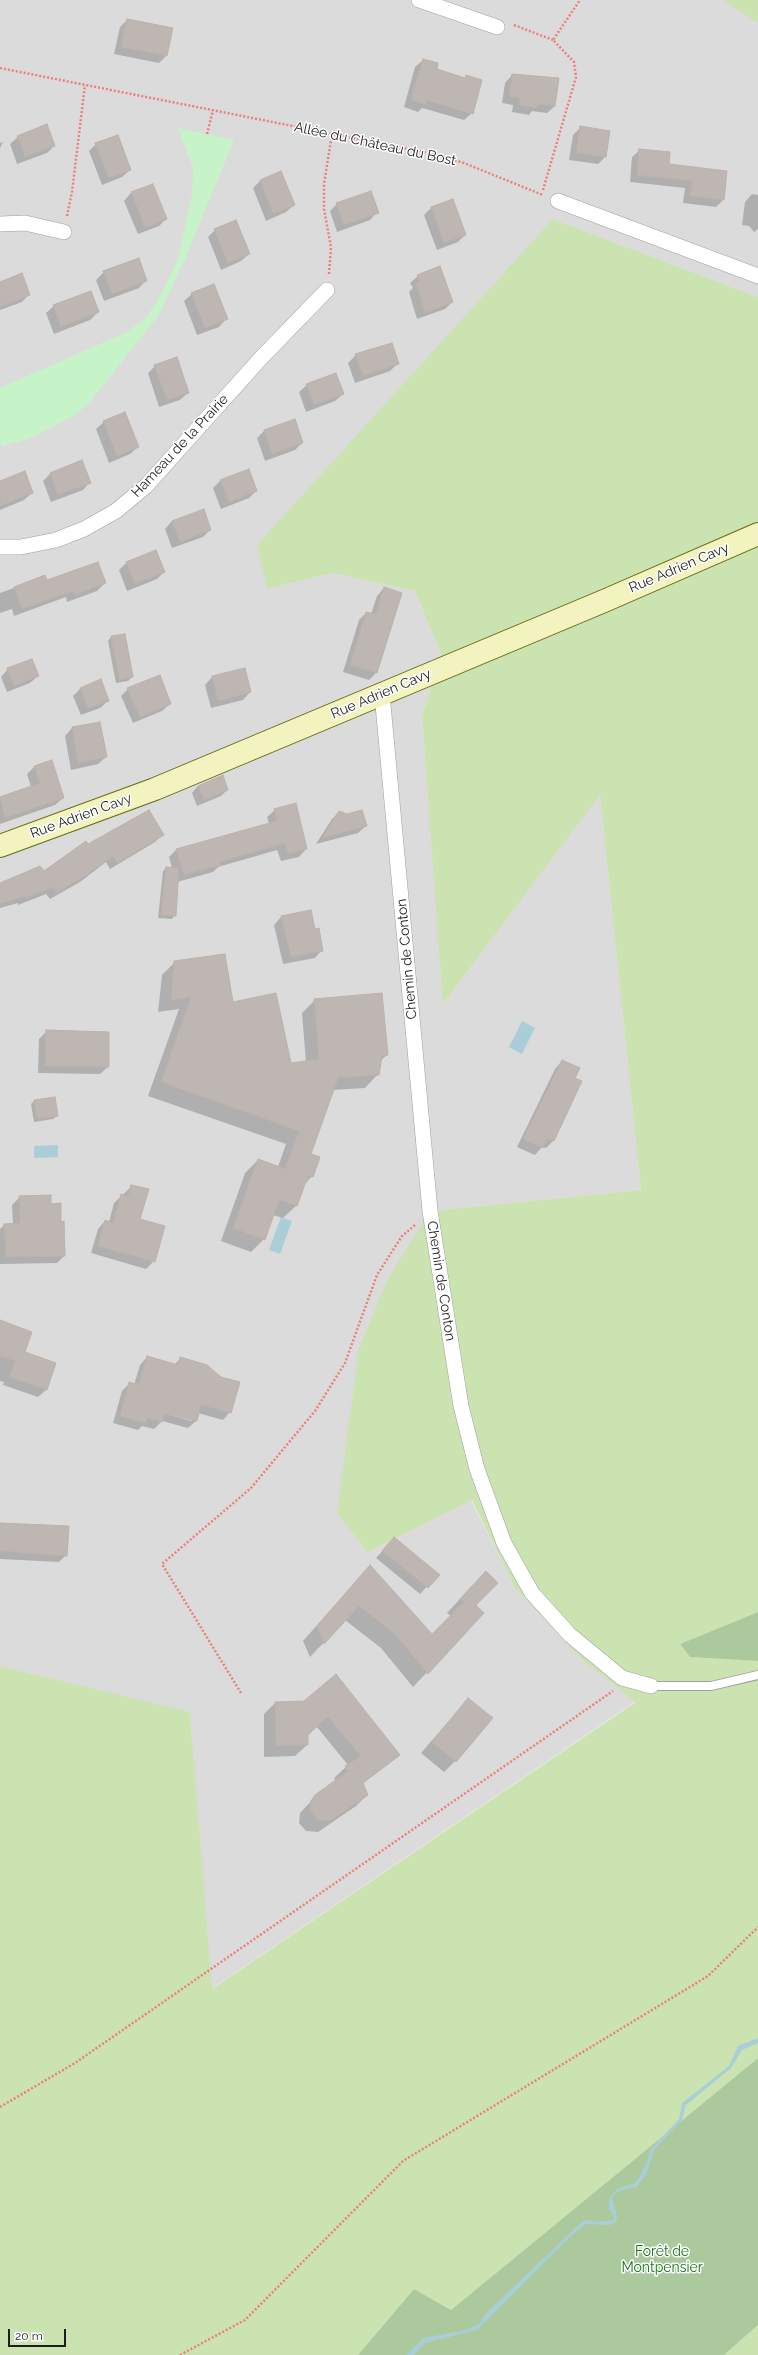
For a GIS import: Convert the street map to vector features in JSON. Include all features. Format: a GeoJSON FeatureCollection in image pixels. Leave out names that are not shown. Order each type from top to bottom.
{"type":"FeatureCollection","features":[{"type":"Feature","properties":{"kind":"main road","name":"Rue Adrien Cavy"},"geometry":{"type":"LineString","coordinates":[[0,846],[155,789],[758,534]]}},
{"type":"Feature","properties":{"kind":"street"},"geometry":{"type":"LineString","coordinates":[[419,0],[497,28]]}},
{"type":"Feature","properties":{"kind":"street"},"geometry":{"type":"LineString","coordinates":[[558,201],[758,276]]}},
{"type":"Feature","properties":{"kind":"street"},"geometry":{"type":"LineString","coordinates":[[0,224],[25,223],[64,232]]}},
{"type":"Feature","properties":{"kind":"street","name":"Hameau de la Prairie"},"geometry":{"type":"LineString","coordinates":[[0,547],[21,547],[56,540],[84,529],[116,511],[146,486],[261,358],[327,290]]}},
{"type":"Feature","properties":{"kind":"street","name":"Chemin de Conton"},"geometry":{"type":"LineString","coordinates":[[382,694],[430,1211],[461,1406],[477,1468],[504,1543],[532,1593],[570,1635],[622,1678],[651,1686]]}},
{"type":"Feature","properties":{"kind":"lane","name":"Chemin de Conton"},"geometry":{"type":"LineString","coordinates":[[651,1686],[711,1686],[758,1675]]}},
{"type":"Feature","properties":{"kind":"path"},"geometry":{"type":"LineString","coordinates":[[553,40],[580,0]]}},
{"type":"Feature","properties":{"kind":"path"},"geometry":{"type":"LineString","coordinates":[[497,28],[512,24],[553,40],[574,62],[576,77],[542,195]]}},
{"type":"Feature","properties":{"kind":"path","name":"Allée du Château du Bost"},"geometry":{"type":"LineString","coordinates":[[0,68],[434,154],[464,163],[558,201]]}},
{"type":"Feature","properties":{"kind":"path"},"geometry":{"type":"LineString","coordinates":[[64,232],[72,192],[85,85]]}},
{"type":"Feature","properties":{"kind":"path"},"geometry":{"type":"LineString","coordinates":[[207,134],[213,110]]}},
{"type":"Feature","properties":{"kind":"path"},"geometry":{"type":"LineString","coordinates":[[327,290],[331,247],[324,209],[324,184],[332,134]]}},
{"type":"Feature","properties":{"kind":"path"},"geometry":{"type":"LineString","coordinates":[[241,1693],[162,1564],[251,1488],[315,1411],[345,1363],[377,1275],[402,1236],[430,1211]]}},
{"type":"Feature","properties":{"kind":"path"},"geometry":{"type":"LineString","coordinates":[[0,2107],[74,2063],[612,1693],[622,1678]]}},
{"type":"Feature","properties":{"kind":"path"},"geometry":{"type":"LineString","coordinates":[[180,2355],[245,2320],[403,2161],[708,1976],[758,1927]]}},
{"type":"Feature","properties":{"kind":"shaded area"},"geometry":{"type":"Polygon","coordinates":[[[0,0],[758,0],[758,297],[553,219],[267,589],[332,573],[415,591],[441,655],[422,716],[444,1003],[600,794],[641,1190],[430,1211],[368,1552],[471,1500],[515,1588],[583,1661],[636,1701],[211,1989],[190,1713],[0,1666],[0,0]]]}},
{"type":"Feature","properties":{"kind":"green space"},"geometry":{"type":"Polygon","coordinates":[[[723,0],[758,0],[758,23],[723,0]]]}},
{"type":"Feature","properties":{"kind":"green space"},"geometry":{"type":"Polygon","coordinates":[[[178,128],[234,140],[185,259],[158,316],[90,402],[75,415],[31,438],[2,446],[0,440],[0,388],[125,333],[145,319],[160,296],[178,259],[192,194],[193,168],[178,128]]]}},
{"type":"Feature","properties":{"kind":"green space"},"geometry":{"type":"Polygon","coordinates":[[[553,219],[758,297],[758,1612],[680,1644],[690,1657],[758,1661],[758,2058],[451,2310],[414,2289],[358,2355],[0,2355],[0,1666],[190,1712],[212,1989],[636,1702],[583,1661],[515,1588],[472,1500],[368,1552],[337,1513],[359,1348],[388,1279],[430,1211],[641,1190],[600,795],[443,1004],[422,716],[441,655],[415,591],[332,573],[267,589],[257,545],[553,219]]]}},
{"type":"Feature","properties":{"kind":"green space"},"geometry":{"type":"Polygon","coordinates":[[[758,1612],[758,1661],[690,1657],[680,1644],[758,1612]]]}},
{"type":"Feature","properties":{"kind":"green space","name":"Forêt de Montpensier"},"geometry":{"type":"Polygon","coordinates":[[[758,2058],[758,2325],[724,2355],[358,2355],[414,2289],[451,2310],[758,2058]]]}},
{"type":"Feature","properties":{"kind":"green space"},"geometry":{"type":"Polygon","coordinates":[[[758,2325],[758,2355],[724,2355],[758,2325]]]}},
{"type":"Feature","properties":{"kind":"water"},"geometry":{"type":"Polygon","coordinates":[[[522,1021],[535,1028],[522,1054],[509,1047],[522,1021]]]}},
{"type":"Feature","properties":{"kind":"water"},"geometry":{"type":"Polygon","coordinates":[[[58,1145],[58,1157],[34,1158],[34,1146],[58,1145]]]}},
{"type":"Feature","properties":{"kind":"water"},"geometry":{"type":"Polygon","coordinates":[[[281,1217],[292,1221],[280,1254],[269,1250],[281,1217]]]}},
{"type":"Feature","properties":{"kind":"water"},"geometry":{"type":"Polygon","coordinates":[[[758,2038],[758,2043],[742,2050],[731,2068],[686,2105],[682,2120],[654,2150],[646,2175],[636,2187],[619,2191],[612,2197],[617,2216],[616,2222],[610,2225],[586,2224],[573,2234],[477,2330],[425,2343],[414,2355],[407,2355],[423,2338],[466,2330],[479,2324],[485,2314],[584,2220],[598,2222],[613,2220],[614,2217],[609,2209],[609,2199],[618,2188],[634,2184],[639,2178],[648,2160],[650,2150],[679,2119],[682,2103],[729,2066],[738,2046],[758,2038]]]}},
{"type":"Feature","properties":{"kind":"building"},"geometry":{"type":"Polygon","coordinates":[[[127,19],[173,28],[167,56],[121,47],[127,19]]]}},
{"type":"Feature","properties":{"kind":"building"},"geometry":{"type":"Polygon","coordinates":[[[423,59],[438,63],[437,69],[465,78],[466,75],[482,80],[473,114],[428,101],[426,105],[411,100],[423,59]]]}},
{"type":"Feature","properties":{"kind":"building"},"geometry":{"type":"Polygon","coordinates":[[[512,74],[559,78],[555,106],[538,104],[537,108],[519,105],[520,98],[509,96],[512,74]]]}},
{"type":"Feature","properties":{"kind":"building"},"geometry":{"type":"Polygon","coordinates":[[[47,124],[55,146],[25,157],[17,136],[47,124]]]}},
{"type":"Feature","properties":{"kind":"building"},"geometry":{"type":"Polygon","coordinates":[[[580,126],[610,131],[606,157],[576,153],[580,126]]]}},
{"type":"Feature","properties":{"kind":"building"},"geometry":{"type":"Polygon","coordinates":[[[118,135],[131,170],[109,178],[95,143],[118,135]]]}},
{"type":"Feature","properties":{"kind":"building"},"geometry":{"type":"Polygon","coordinates":[[[639,149],[670,152],[669,164],[727,171],[724,200],[690,196],[692,181],[637,175],[639,149]]]}},
{"type":"Feature","properties":{"kind":"building"},"geometry":{"type":"Polygon","coordinates":[[[281,171],[295,205],[273,214],[260,180],[281,171]]]}},
{"type":"Feature","properties":{"kind":"building"},"geometry":{"type":"Polygon","coordinates":[[[153,184],[167,219],[145,228],[131,192],[153,184]]]}},
{"type":"Feature","properties":{"kind":"building"},"geometry":{"type":"Polygon","coordinates":[[[371,191],[379,213],[344,225],[336,203],[371,191]]]}},
{"type":"Feature","properties":{"kind":"building"},"geometry":{"type":"Polygon","coordinates":[[[453,199],[466,235],[444,243],[431,207],[453,199]]]}},
{"type":"Feature","properties":{"kind":"building"},"geometry":{"type":"Polygon","coordinates":[[[236,220],[250,254],[228,263],[214,229],[236,220]]]}},
{"type":"Feature","properties":{"kind":"building"},"geometry":{"type":"Polygon","coordinates":[[[139,258],[147,281],[112,294],[103,271],[139,258]]]}},
{"type":"Feature","properties":{"kind":"building"},"geometry":{"type":"Polygon","coordinates":[[[440,266],[453,302],[425,313],[416,283],[420,282],[417,275],[440,266]]]}},
{"type":"Feature","properties":{"kind":"building"},"geometry":{"type":"Polygon","coordinates":[[[22,273],[30,295],[0,307],[0,282],[22,273]]]}},
{"type":"Feature","properties":{"kind":"building"},"geometry":{"type":"Polygon","coordinates":[[[214,284],[228,319],[205,328],[191,293],[214,284]]]}},
{"type":"Feature","properties":{"kind":"building"},"geometry":{"type":"Polygon","coordinates":[[[91,291],[99,312],[61,327],[53,305],[91,291]]]}},
{"type":"Feature","properties":{"kind":"building"},"geometry":{"type":"Polygon","coordinates":[[[392,343],[399,364],[363,376],[355,354],[392,343]]]}},
{"type":"Feature","properties":{"kind":"building"},"geometry":{"type":"Polygon","coordinates":[[[177,357],[189,393],[167,400],[154,365],[177,357]]]}},
{"type":"Feature","properties":{"kind":"building"},"geometry":{"type":"Polygon","coordinates":[[[336,373],[344,394],[314,405],[306,384],[336,373]]]}},
{"type":"Feature","properties":{"kind":"building"},"geometry":{"type":"Polygon","coordinates":[[[125,412],[139,447],[117,456],[103,421],[125,412]]]}},
{"type":"Feature","properties":{"kind":"building"},"geometry":{"type":"Polygon","coordinates":[[[295,419],[303,443],[272,454],[264,430],[295,419]]]}},
{"type":"Feature","properties":{"kind":"building"},"geometry":{"type":"Polygon","coordinates":[[[82,460],[91,483],[58,495],[50,473],[82,460]]]}},
{"type":"Feature","properties":{"kind":"building"},"geometry":{"type":"Polygon","coordinates":[[[249,469],[257,491],[229,502],[220,480],[249,469]]]}},
{"type":"Feature","properties":{"kind":"building"},"geometry":{"type":"Polygon","coordinates":[[[25,471],[33,493],[0,506],[0,481],[25,471]]]}},
{"type":"Feature","properties":{"kind":"building"},"geometry":{"type":"Polygon","coordinates":[[[204,509],[211,530],[180,542],[172,521],[204,509]]]}},
{"type":"Feature","properties":{"kind":"building"},"geometry":{"type":"Polygon","coordinates":[[[156,550],[165,572],[135,584],[126,562],[156,550]]]}},
{"type":"Feature","properties":{"kind":"building"},"geometry":{"type":"Polygon","coordinates":[[[98,562],[106,583],[75,595],[73,591],[22,609],[14,587],[45,575],[47,580],[98,562]]]}},
{"type":"Feature","properties":{"kind":"building"},"geometry":{"type":"Polygon","coordinates":[[[384,587],[402,593],[377,673],[350,665],[366,612],[376,614],[384,587]]]}},
{"type":"Feature","properties":{"kind":"building"},"geometry":{"type":"Polygon","coordinates":[[[125,634],[133,677],[119,680],[111,636],[125,634]]]}},
{"type":"Feature","properties":{"kind":"building"},"geometry":{"type":"Polygon","coordinates":[[[32,659],[39,676],[14,686],[7,668],[32,659]]]}},
{"type":"Feature","properties":{"kind":"building"},"geometry":{"type":"Polygon","coordinates":[[[245,668],[251,692],[218,701],[212,676],[245,668]]]}},
{"type":"Feature","properties":{"kind":"building"},"geometry":{"type":"Polygon","coordinates":[[[160,675],[171,704],[140,717],[127,688],[160,675]]]}},
{"type":"Feature","properties":{"kind":"building"},"geometry":{"type":"Polygon","coordinates":[[[101,679],[109,701],[88,708],[80,688],[101,679]]]}},
{"type":"Feature","properties":{"kind":"building"},"geometry":{"type":"Polygon","coordinates":[[[100,722],[107,757],[78,763],[72,727],[100,722]]]}},
{"type":"Feature","properties":{"kind":"building"},"geometry":{"type":"Polygon","coordinates":[[[52,760],[64,798],[5,818],[0,797],[40,783],[34,766],[52,760]]]}},
{"type":"Feature","properties":{"kind":"building"},"geometry":{"type":"Polygon","coordinates":[[[223,775],[228,790],[204,800],[198,786],[223,775]]]}},
{"type":"Feature","properties":{"kind":"building"},"geometry":{"type":"Polygon","coordinates":[[[296,803],[307,849],[288,854],[285,843],[220,862],[221,865],[184,875],[176,849],[277,821],[274,809],[296,803]]]}},
{"type":"Feature","properties":{"kind":"building"},"geometry":{"type":"Polygon","coordinates":[[[149,810],[164,835],[117,863],[113,856],[88,874],[57,893],[53,887],[26,898],[25,896],[0,904],[0,883],[40,866],[44,871],[86,841],[88,844],[149,810]]]}},
{"type":"Feature","properties":{"kind":"building"},"geometry":{"type":"Polygon","coordinates":[[[362,810],[367,826],[322,838],[339,811],[347,814],[362,810]]]}},
{"type":"Feature","properties":{"kind":"building"},"geometry":{"type":"Polygon","coordinates":[[[166,867],[179,868],[176,916],[161,915],[166,867]]]}},
{"type":"Feature","properties":{"kind":"building"},"geometry":{"type":"Polygon","coordinates":[[[311,910],[315,929],[319,928],[323,951],[291,957],[281,916],[311,910]]]}},
{"type":"Feature","properties":{"kind":"building"},"geometry":{"type":"Polygon","coordinates":[[[225,954],[233,1002],[276,993],[291,1063],[319,1059],[314,999],[382,993],[388,1055],[382,1056],[379,1075],[338,1078],[311,1154],[320,1157],[313,1177],[308,1176],[297,1206],[279,1200],[265,1240],[233,1228],[258,1159],[285,1169],[299,1131],[161,1082],[191,997],[171,1000],[174,961],[225,954]]]}},
{"type":"Feature","properties":{"kind":"building"},"geometry":{"type":"Polygon","coordinates":[[[46,1030],[109,1032],[109,1067],[45,1066],[46,1030]]]}},
{"type":"Feature","properties":{"kind":"building"},"geometry":{"type":"Polygon","coordinates":[[[562,1060],[580,1068],[575,1078],[582,1081],[554,1141],[547,1139],[543,1148],[523,1139],[562,1060]]]}},
{"type":"Feature","properties":{"kind":"building"},"geometry":{"type":"Polygon","coordinates":[[[55,1097],[58,1116],[37,1119],[34,1100],[55,1097]]]}},
{"type":"Feature","properties":{"kind":"building"},"geometry":{"type":"Polygon","coordinates":[[[131,1185],[149,1189],[140,1219],[165,1226],[155,1262],[98,1246],[105,1220],[113,1223],[121,1194],[128,1196],[131,1185]]]}},
{"type":"Feature","properties":{"kind":"building"},"geometry":{"type":"Polygon","coordinates":[[[51,1195],[51,1204],[61,1203],[61,1222],[64,1221],[65,1256],[6,1257],[4,1224],[20,1223],[19,1196],[51,1195]]]}},
{"type":"Feature","properties":{"kind":"building"},"geometry":{"type":"Polygon","coordinates":[[[0,1320],[32,1332],[25,1352],[56,1363],[47,1390],[9,1377],[15,1361],[0,1356],[0,1320]]]}},
{"type":"Feature","properties":{"kind":"building"},"geometry":{"type":"Polygon","coordinates":[[[147,1356],[178,1365],[180,1357],[207,1365],[221,1377],[240,1382],[231,1413],[201,1405],[197,1421],[165,1413],[162,1422],[147,1418],[146,1423],[120,1416],[129,1382],[139,1385],[147,1356]]]}},
{"type":"Feature","properties":{"kind":"building"},"geometry":{"type":"Polygon","coordinates":[[[0,1523],[69,1526],[67,1556],[0,1551],[0,1523]]]}},
{"type":"Feature","properties":{"kind":"building"},"geometry":{"type":"Polygon","coordinates":[[[394,1537],[440,1575],[428,1588],[382,1551],[394,1537]]]}},
{"type":"Feature","properties":{"kind":"building"},"geometry":{"type":"Polygon","coordinates":[[[370,1565],[432,1634],[464,1602],[460,1599],[486,1571],[498,1583],[476,1605],[484,1613],[428,1674],[395,1634],[359,1606],[324,1644],[317,1626],[370,1565]]]}},
{"type":"Feature","properties":{"kind":"building"},"geometry":{"type":"Polygon","coordinates":[[[336,1674],[400,1755],[363,1783],[368,1795],[330,1821],[318,1820],[310,1811],[311,1801],[315,1795],[348,1771],[345,1766],[361,1756],[328,1717],[308,1734],[308,1745],[276,1746],[275,1702],[304,1701],[336,1674]]]}},
{"type":"Feature","properties":{"kind":"building"},"geometry":{"type":"Polygon","coordinates":[[[468,1698],[493,1718],[456,1762],[432,1742],[468,1698]]]}}]}
